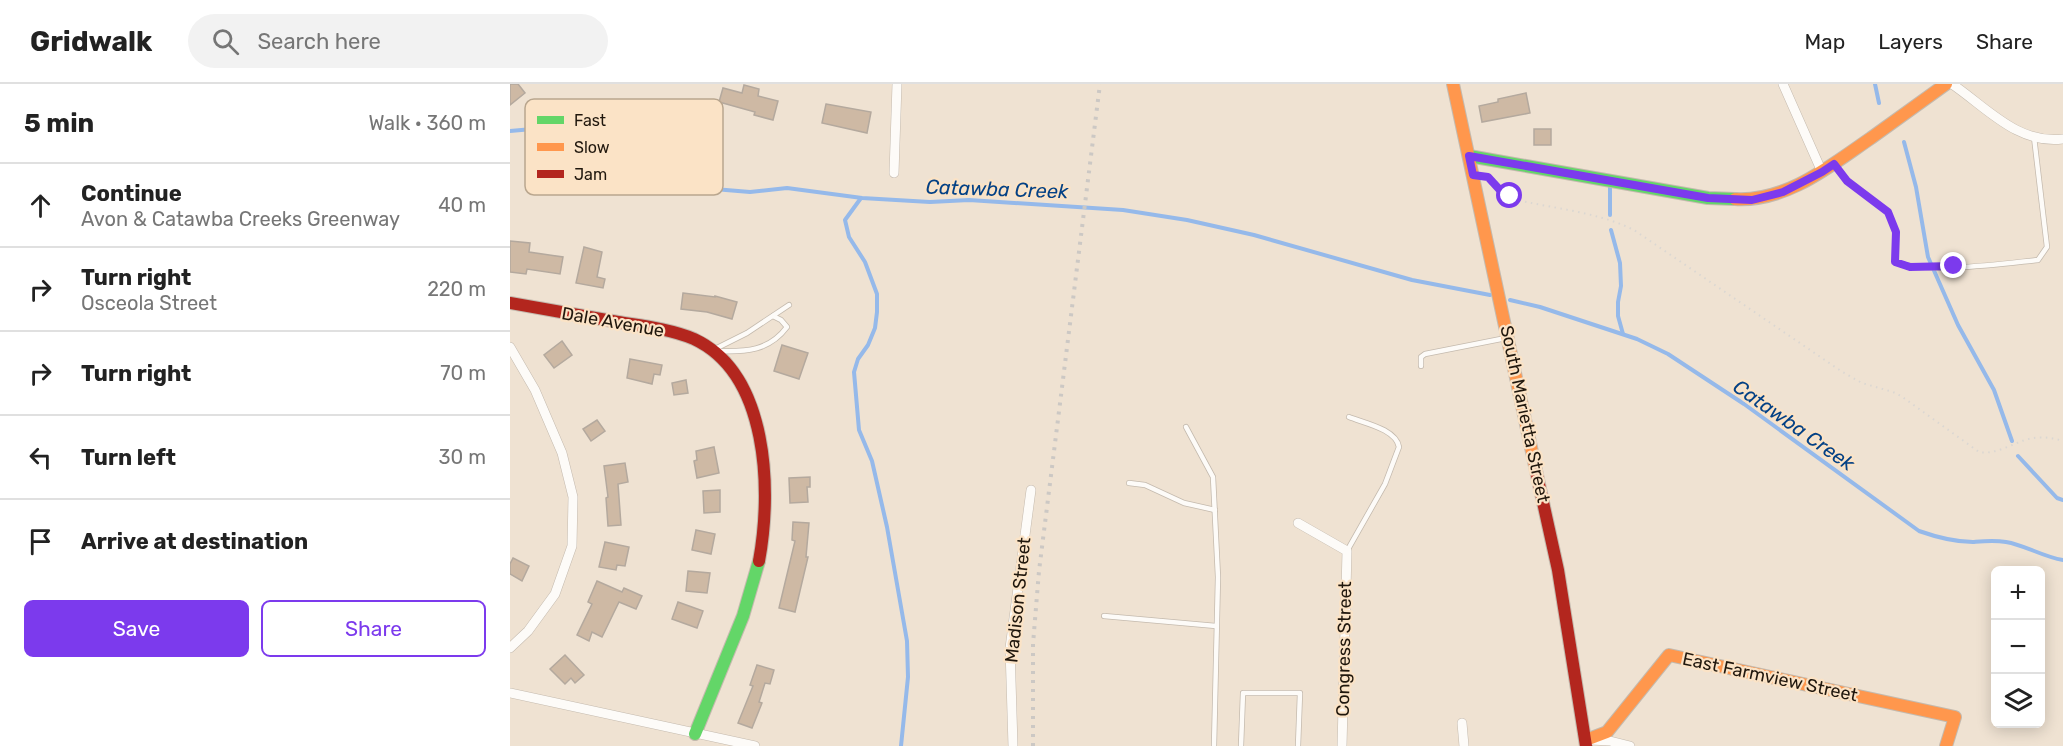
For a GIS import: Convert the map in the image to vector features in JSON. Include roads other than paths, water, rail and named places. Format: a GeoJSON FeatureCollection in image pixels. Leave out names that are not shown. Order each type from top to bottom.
{"type":"FeatureCollection","features":[{"type":"Feature","properties":{"kind":"street"},"geometry":{"type":"LineString","coordinates":[[894,173],[897,84]]}},
{"type":"Feature","properties":{"kind":"street","name":"South Marietta Street"},"geometry":{"type":"LineString","coordinates":[[1453,84],[1558,570],[1586,743]]}},
{"type":"Feature","properties":{"kind":"street"},"geometry":{"type":"LineString","coordinates":[[1783,84],[1822,172]]}},
{"type":"Feature","properties":{"kind":"street"},"geometry":{"type":"LineString","coordinates":[[1469,156],[1708,198],[1752,200],[1783,192],[1822,172],[1946,84]]}},
{"type":"Feature","properties":{"kind":"street"},"geometry":{"type":"LineString","coordinates":[[1952,84],[2015,130],[2034,137],[2063,139]]}},
{"type":"Feature","properties":{"kind":"street","name":"Dale Avenue"},"geometry":{"type":"LineString","coordinates":[[510,303],[676,333],[690,338],[713,351],[733,373],[748,399],[758,429],[767,486],[762,545],[752,591],[740,629],[695,734]]}},
{"type":"Feature","properties":{"kind":"street"},"geometry":{"type":"LineString","coordinates":[[510,347],[535,390],[562,453],[573,497],[572,546],[555,594],[528,630],[510,648]]}},
{"type":"Feature","properties":{"kind":"street","name":"Madison Street"},"geometry":{"type":"LineString","coordinates":[[1013,746],[1010,648],[1031,490]]}},
{"type":"Feature","properties":{"kind":"street"},"geometry":{"type":"LineString","coordinates":[[1298,523],[1347,551]]}},
{"type":"Feature","properties":{"kind":"street","name":"Congress Street"},"geometry":{"type":"LineString","coordinates":[[1342,746],[1347,551]]}},
{"type":"Feature","properties":{"kind":"street","name":"East Farmview Street"},"geometry":{"type":"LineString","coordinates":[[1586,743],[1607,732],[1669,654],[1955,717],[1946,746]]}},
{"type":"Feature","properties":{"kind":"street"},"geometry":{"type":"LineString","coordinates":[[510,693],[755,746]]}},
{"type":"Feature","properties":{"kind":"street"},"geometry":{"type":"LineString","coordinates":[[1462,723],[1464,746]]}},
{"type":"Feature","properties":{"kind":"street"},"geometry":{"type":"LineString","coordinates":[[1586,743],[1610,741],[1630,746]]}},
{"type":"Feature","properties":{"kind":"lane"},"geometry":{"type":"LineString","coordinates":[[1834,164],[1847,181],[1888,212],[1896,232],[1895,262],[1910,267],[2038,260],[2047,247],[2034,137]]}},
{"type":"Feature","properties":{"kind":"lane"},"geometry":{"type":"LineString","coordinates":[[713,351],[747,333],[789,305]]}},
{"type":"Feature","properties":{"kind":"lane"},"geometry":{"type":"LineString","coordinates":[[713,351],[741,352],[755,350],[771,343],[787,327],[773,316]]}},
{"type":"Feature","properties":{"kind":"lane"},"geometry":{"type":"LineString","coordinates":[[1421,366],[1421,357],[1425,354],[1508,337]]}},
{"type":"Feature","properties":{"kind":"lane"},"geometry":{"type":"LineString","coordinates":[[1347,551],[1385,484],[1400,447],[1394,436],[1348,417]]}},
{"type":"Feature","properties":{"kind":"lane"},"geometry":{"type":"LineString","coordinates":[[1186,427],[1213,477],[1218,577],[1214,746]]}},
{"type":"Feature","properties":{"kind":"lane"},"geometry":{"type":"LineString","coordinates":[[1129,483],[1145,485],[1184,503],[1215,510]]}},
{"type":"Feature","properties":{"kind":"lane"},"geometry":{"type":"LineString","coordinates":[[1104,616],[1216,626]]}},
{"type":"Feature","properties":{"kind":"lane"},"geometry":{"type":"LineString","coordinates":[[1240,746],[1243,693],[1300,693],[1298,746]]}},
{"type":"Feature","properties":{"kind":"waterway"},"geometry":{"type":"LineString","coordinates":[[1875,84],[1879,103]]}},
{"type":"Feature","properties":{"kind":"waterway","name":"Catawba Creek"},"geometry":{"type":"LineString","coordinates":[[510,131],[525,130]]}},
{"type":"Feature","properties":{"kind":"waterway"},"geometry":{"type":"LineString","coordinates":[[1904,142],[1916,187],[1928,257],[1958,325],[1994,390],[2012,441]]}},
{"type":"Feature","properties":{"kind":"waterway"},"geometry":{"type":"LineString","coordinates":[[1610,187],[1610,215]]}},
{"type":"Feature","properties":{"kind":"waterway","name":"Catawba Creek"},"geometry":{"type":"LineString","coordinates":[[723,190],[750,192],[787,188],[862,198],[930,202],[969,200],[1123,210],[1187,220],[1254,235],[1412,280],[1490,295]]}},
{"type":"Feature","properties":{"kind":"waterway"},"geometry":{"type":"LineString","coordinates":[[861,198],[845,220],[849,237],[865,262],[877,294],[877,312],[875,328],[868,345],[858,359],[854,372],[859,430],[872,461],[887,527],[907,641],[908,677],[901,746]]}},
{"type":"Feature","properties":{"kind":"waterway"},"geometry":{"type":"LineString","coordinates":[[1611,230],[1620,263],[1621,286],[1618,316],[1623,334]]}},
{"type":"Feature","properties":{"kind":"waterway","name":"Catawba Creek"},"geometry":{"type":"LineString","coordinates":[[1510,300],[1540,307],[1637,339],[1668,354],[1744,404],[1919,531],[1959,541],[2006,542],[2063,560]]}},
{"type":"Feature","properties":{"kind":"waterway"},"geometry":{"type":"LineString","coordinates":[[2018,456],[2057,498],[2063,500]]}},
{"type":"Feature","properties":{"kind":"railway"},"geometry":{"type":"LineString","coordinates":[[1033,746],[1033,644],[1039,571],[1100,84]]}}]}
